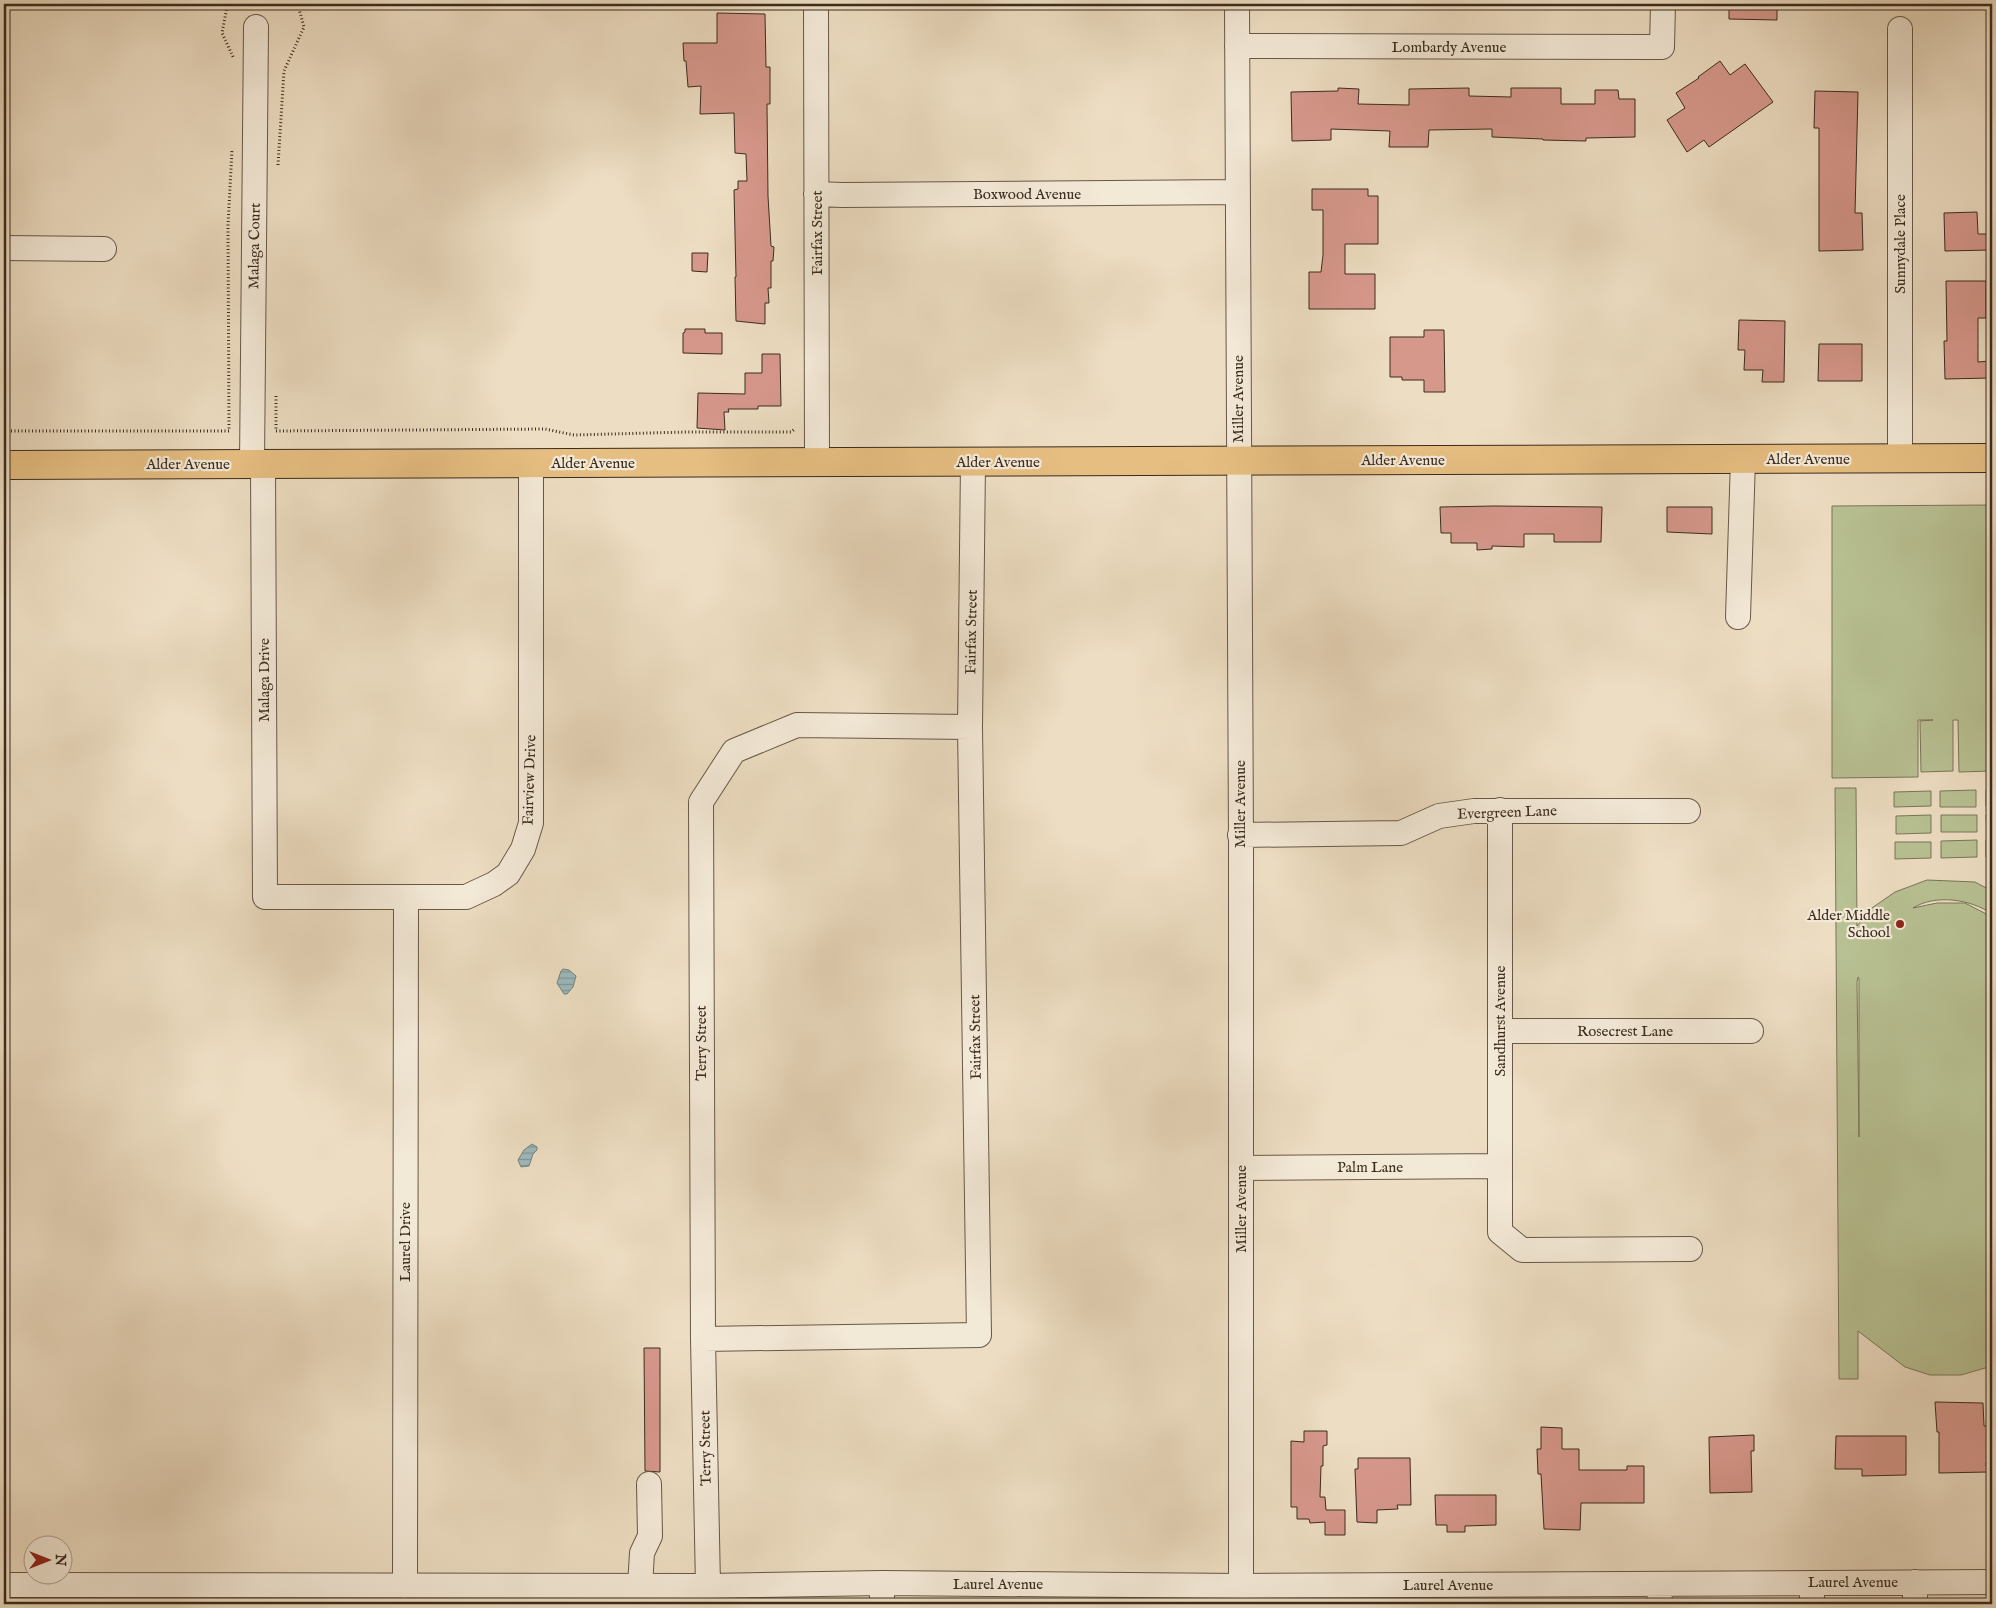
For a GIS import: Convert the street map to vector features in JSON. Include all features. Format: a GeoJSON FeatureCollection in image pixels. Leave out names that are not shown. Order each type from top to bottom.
{"type":"FeatureCollection","features":[{"type":"Feature","properties":{"kind":"main road","name":"Alder Avenue"},"geometry":{"type":"LineString","coordinates":[[4,465],[1992,458]]}},
{"type":"Feature","properties":{"kind":"street","name":"Fairfax Street"},"geometry":{"type":"LineString","coordinates":[[816,4],[817,462]]}},
{"type":"Feature","properties":{"kind":"street","name":"Miller Avenue"},"geometry":{"type":"LineString","coordinates":[[1237,4],[1241,1595]]}},
{"type":"Feature","properties":{"kind":"street","name":"Lombardy Avenue"},"geometry":{"type":"LineString","coordinates":[[1237,46],[1662,47],[1663,4]]}},
{"type":"Feature","properties":{"kind":"street","name":"Malaga Court"},"geometry":{"type":"LineString","coordinates":[[256,28],[257,464]]}},
{"type":"Feature","properties":{"kind":"street","name":"Sunnydale Place"},"geometry":{"type":"LineString","coordinates":[[1900,29],[1900,458]]}},
{"type":"Feature","properties":{"kind":"street","name":"Boxwood Avenue"},"geometry":{"type":"LineString","coordinates":[[816,194],[1237,192]]}},
{"type":"Feature","properties":{"kind":"street"},"geometry":{"type":"LineString","coordinates":[[4,248],[104,249]]}},
{"type":"Feature","properties":{"kind":"street"},"geometry":{"type":"LineString","coordinates":[[1738,617],[1743,459]]}},
{"type":"Feature","properties":{"kind":"street","name":"Fairfax Street"},"geometry":{"type":"LineString","coordinates":[[703,1338],[979,1335],[970,727],[973,462]]}},
{"type":"Feature","properties":{"kind":"street","name":"Fairview Drive"},"geometry":{"type":"LineString","coordinates":[[265,897],[466,897],[494,884],[508,874],[523,850],[531,822],[531,463]]}},
{"type":"Feature","properties":{"kind":"street","name":"Malaga Drive"},"geometry":{"type":"LineString","coordinates":[[257,464],[265,897]]}},
{"type":"Feature","properties":{"kind":"street","name":"Terry Street"},"geometry":{"type":"LineString","coordinates":[[708,1586],[703,1338],[700,802],[734,751],[797,725],[970,727]]}},
{"type":"Feature","properties":{"kind":"street","name":"Sandhurst Avenue"},"geometry":{"type":"LineString","coordinates":[[1500,810],[1500,1232],[1522,1250],[1690,1248]]}},
{"type":"Feature","properties":{"kind":"street","name":"Evergreen Lane"},"geometry":{"type":"LineString","coordinates":[[1240,835],[1401,833],[1438,816],[1474,811],[1688,810]]}},
{"type":"Feature","properties":{"kind":"street","name":"Laurel Drive"},"geometry":{"type":"LineString","coordinates":[[405,1586],[406,898]]}},
{"type":"Feature","properties":{"kind":"street","name":"Rosecrest Lane"},"geometry":{"type":"LineString","coordinates":[[1500,1032],[1751,1031]]}},
{"type":"Feature","properties":{"kind":"street","name":"Palm Lane"},"geometry":{"type":"LineString","coordinates":[[1241,1168],[1500,1166]]}},
{"type":"Feature","properties":{"kind":"street"},"geometry":{"type":"LineString","coordinates":[[640,1586],[642,1553],[650,1536],[649,1484]]}},
{"type":"Feature","properties":{"kind":"street","name":"Laurel Avenue"},"geometry":{"type":"LineString","coordinates":[[4,1585],[708,1586],[882,1594],[1241,1595],[1915,1593],[1992,1582]]}},
{"type":"Feature","properties":{"kind":"path"},"geometry":{"type":"LineString","coordinates":[[230,4],[222,33],[234,59],[234,68]]}},
{"type":"Feature","properties":{"kind":"path"},"geometry":{"type":"LineString","coordinates":[[277,171],[284,71],[304,27],[299,9],[295,4]]}},
{"type":"Feature","properties":{"kind":"path"},"geometry":{"type":"LineString","coordinates":[[4,431],[229,431],[228,225],[232,149]]}},
{"type":"Feature","properties":{"kind":"path"},"geometry":{"type":"LineString","coordinates":[[276,392],[276,431],[545,429],[574,435],[791,432],[796,427]]}},
{"type":"Feature","properties":{"kind":"green space"},"geometry":{"type":"Polygon","coordinates":[[[1992,505],[1992,771],[1959,772],[1958,720],[1953,720],[1953,771],[1921,772],[1920,721],[1933,720],[1918,720],[1918,777],[1832,778],[1832,506],[1992,505]]]}},
{"type":"Feature","properties":{"kind":"green space"},"geometry":{"type":"Polygon","coordinates":[[[1835,788],[1856,788],[1857,926],[1869,910],[1895,892],[1927,880],[1975,882],[1992,891],[1992,914],[1974,905],[1953,900],[1932,901],[1913,908],[1937,903],[1965,903],[1992,917],[1992,1366],[1961,1375],[1930,1375],[1905,1367],[1858,1331],[1858,1379],[1839,1379],[1835,788]],[[1859,978],[1857,982],[1859,1137],[1859,978]]]}},
{"type":"Feature","properties":{"kind":"green space"},"geometry":{"type":"Polygon","coordinates":[[[1976,790],[1976,807],[1940,807],[1940,791],[1976,790]]]}},
{"type":"Feature","properties":{"kind":"green space"},"geometry":{"type":"Polygon","coordinates":[[[1986,790],[1992,790],[1992,806],[1986,806],[1986,790]]]}},
{"type":"Feature","properties":{"kind":"green space"},"geometry":{"type":"Polygon","coordinates":[[[1931,791],[1931,806],[1894,807],[1894,792],[1931,791]]]}},
{"type":"Feature","properties":{"kind":"green space"},"geometry":{"type":"Polygon","coordinates":[[[1931,815],[1931,833],[1896,834],[1896,816],[1931,815]]]}},
{"type":"Feature","properties":{"kind":"green space"},"geometry":{"type":"Polygon","coordinates":[[[1941,815],[1977,815],[1977,832],[1941,832],[1941,815]]]}},
{"type":"Feature","properties":{"kind":"green space"},"geometry":{"type":"Polygon","coordinates":[[[1986,815],[1992,815],[1992,832],[1987,832],[1986,815]]]}},
{"type":"Feature","properties":{"kind":"green space"},"geometry":{"type":"Polygon","coordinates":[[[1977,840],[1977,857],[1941,858],[1941,841],[1977,840]]]}},
{"type":"Feature","properties":{"kind":"green space"},"geometry":{"type":"Polygon","coordinates":[[[1986,840],[1992,840],[1992,857],[1986,857],[1986,840]]]}},
{"type":"Feature","properties":{"kind":"green space"},"geometry":{"type":"Polygon","coordinates":[[[1895,842],[1931,842],[1931,858],[1895,859],[1895,842]]]}},
{"type":"Feature","properties":{"kind":"water"},"geometry":{"type":"Polygon","coordinates":[[[563,969],[569,970],[576,976],[573,987],[567,994],[564,994],[557,983],[563,969]]]}},
{"type":"Feature","properties":{"kind":"water"},"geometry":{"type":"Polygon","coordinates":[[[532,1144],[537,1147],[537,1150],[533,1154],[529,1166],[521,1167],[518,1160],[524,1150],[532,1144]]]}},
{"type":"Feature","properties":{"kind":"building"},"geometry":{"type":"Polygon","coordinates":[[[1729,4],[1777,4],[1777,20],[1729,19],[1729,4]]]}},
{"type":"Feature","properties":{"kind":"building"},"geometry":{"type":"Polygon","coordinates":[[[717,13],[765,14],[766,67],[770,67],[770,104],[767,104],[768,196],[771,246],[774,247],[773,261],[771,261],[771,288],[768,288],[769,303],[765,303],[765,324],[736,321],[734,190],[738,189],[738,181],[747,181],[746,154],[735,153],[734,113],[700,114],[701,86],[688,87],[683,43],[717,43],[717,13]]]}},
{"type":"Feature","properties":{"kind":"building"},"geometry":{"type":"Polygon","coordinates":[[[1720,61],[1730,75],[1745,64],[1773,102],[1709,147],[1704,140],[1687,152],[1667,120],[1685,108],[1676,93],[1720,61]]]}},
{"type":"Feature","properties":{"kind":"building"},"geometry":{"type":"Polygon","coordinates":[[[1338,88],[1359,89],[1358,104],[1409,105],[1409,89],[1469,88],[1469,96],[1511,97],[1511,88],[1561,88],[1561,104],[1595,104],[1595,90],[1618,90],[1619,99],[1635,99],[1635,137],[1586,138],[1586,141],[1543,140],[1492,137],[1492,129],[1429,130],[1428,147],[1389,147],[1390,131],[1331,129],[1331,140],[1292,141],[1291,92],[1338,91],[1338,88]]]}},
{"type":"Feature","properties":{"kind":"building"},"geometry":{"type":"Polygon","coordinates":[[[1815,91],[1858,92],[1855,213],[1862,213],[1863,250],[1819,251],[1819,128],[1814,128],[1815,91]]]}},
{"type":"Feature","properties":{"kind":"building"},"geometry":{"type":"Polygon","coordinates":[[[1312,189],[1368,189],[1368,196],[1378,196],[1378,244],[1345,244],[1345,274],[1375,274],[1375,309],[1309,309],[1309,272],[1321,272],[1323,255],[1323,210],[1312,210],[1312,189]]]}},
{"type":"Feature","properties":{"kind":"building"},"geometry":{"type":"Polygon","coordinates":[[[1977,212],[1978,234],[1989,234],[1990,250],[1945,251],[1944,213],[1977,212]]]}},
{"type":"Feature","properties":{"kind":"building"},"geometry":{"type":"Polygon","coordinates":[[[692,253],[708,253],[707,272],[692,271],[692,253]]]}},
{"type":"Feature","properties":{"kind":"building"},"geometry":{"type":"Polygon","coordinates":[[[1946,281],[1986,281],[1986,318],[1978,318],[1978,362],[1990,361],[1990,378],[1945,379],[1944,341],[1947,341],[1946,281]]]}},
{"type":"Feature","properties":{"kind":"building"},"geometry":{"type":"Polygon","coordinates":[[[1739,320],[1785,321],[1784,382],[1762,382],[1763,370],[1744,370],[1745,350],[1738,350],[1739,320]]]}},
{"type":"Feature","properties":{"kind":"building"},"geometry":{"type":"Polygon","coordinates":[[[685,329],[705,329],[705,333],[722,333],[722,354],[683,353],[683,333],[685,329]]]}},
{"type":"Feature","properties":{"kind":"building"},"geometry":{"type":"Polygon","coordinates":[[[1424,330],[1444,330],[1445,392],[1424,392],[1424,380],[1402,380],[1402,377],[1390,377],[1390,337],[1424,337],[1424,330]]]}},
{"type":"Feature","properties":{"kind":"building"},"geometry":{"type":"Polygon","coordinates":[[[1819,344],[1862,344],[1862,381],[1818,381],[1819,344]]]}},
{"type":"Feature","properties":{"kind":"building"},"geometry":{"type":"Polygon","coordinates":[[[762,354],[780,354],[781,406],[758,406],[758,409],[728,409],[729,412],[724,412],[725,430],[697,428],[698,393],[745,394],[745,373],[762,373],[762,354]]]}},
{"type":"Feature","properties":{"kind":"building"},"geometry":{"type":"Polygon","coordinates":[[[1440,507],[1602,507],[1601,542],[1554,542],[1554,534],[1524,534],[1524,547],[1492,546],[1492,549],[1477,550],[1477,543],[1451,543],[1451,533],[1441,533],[1440,507]]]}},
{"type":"Feature","properties":{"kind":"building"},"geometry":{"type":"Polygon","coordinates":[[[1667,507],[1712,507],[1712,534],[1667,532],[1667,507]]]}},
{"type":"Feature","properties":{"kind":"building"},"geometry":{"type":"Polygon","coordinates":[[[644,1348],[660,1348],[660,1472],[645,1471],[644,1348]]]}},
{"type":"Feature","properties":{"kind":"building"},"geometry":{"type":"Polygon","coordinates":[[[1935,1402],[1983,1403],[1984,1426],[1992,1426],[1992,1462],[1986,1463],[1987,1472],[1939,1473],[1939,1432],[1937,1432],[1935,1402]]]}},
{"type":"Feature","properties":{"kind":"building"},"geometry":{"type":"Polygon","coordinates":[[[1541,1427],[1562,1428],[1562,1449],[1579,1449],[1579,1470],[1627,1470],[1627,1466],[1644,1466],[1644,1503],[1581,1503],[1580,1530],[1544,1529],[1541,1474],[1538,1474],[1537,1449],[1541,1449],[1541,1427]]]}},
{"type":"Feature","properties":{"kind":"building"},"geometry":{"type":"Polygon","coordinates":[[[1304,1431],[1327,1431],[1327,1445],[1323,1446],[1320,1497],[1325,1497],[1326,1510],[1345,1510],[1345,1535],[1325,1535],[1325,1522],[1310,1523],[1309,1519],[1297,1519],[1297,1507],[1291,1507],[1291,1441],[1304,1442],[1304,1431]]]}},
{"type":"Feature","properties":{"kind":"building"},"geometry":{"type":"Polygon","coordinates":[[[1754,1435],[1754,1451],[1751,1451],[1752,1492],[1710,1493],[1709,1437],[1754,1435]]]}},
{"type":"Feature","properties":{"kind":"building"},"geometry":{"type":"Polygon","coordinates":[[[1836,1436],[1906,1436],[1906,1475],[1862,1476],[1862,1469],[1835,1469],[1836,1436]]]}},
{"type":"Feature","properties":{"kind":"building"},"geometry":{"type":"Polygon","coordinates":[[[1358,1458],[1410,1458],[1411,1505],[1397,1505],[1398,1509],[1377,1510],[1377,1523],[1357,1522],[1355,1469],[1358,1469],[1358,1458]]]}},
{"type":"Feature","properties":{"kind":"building"},"geometry":{"type":"Polygon","coordinates":[[[1435,1495],[1496,1495],[1496,1525],[1465,1526],[1465,1532],[1447,1532],[1447,1525],[1436,1525],[1435,1495]]]}},
{"type":"Feature","properties":{"kind":"place","name":"Alder Middle School"},"geometry":{"type":"Point","coordinates":[1900,924]}}]}
